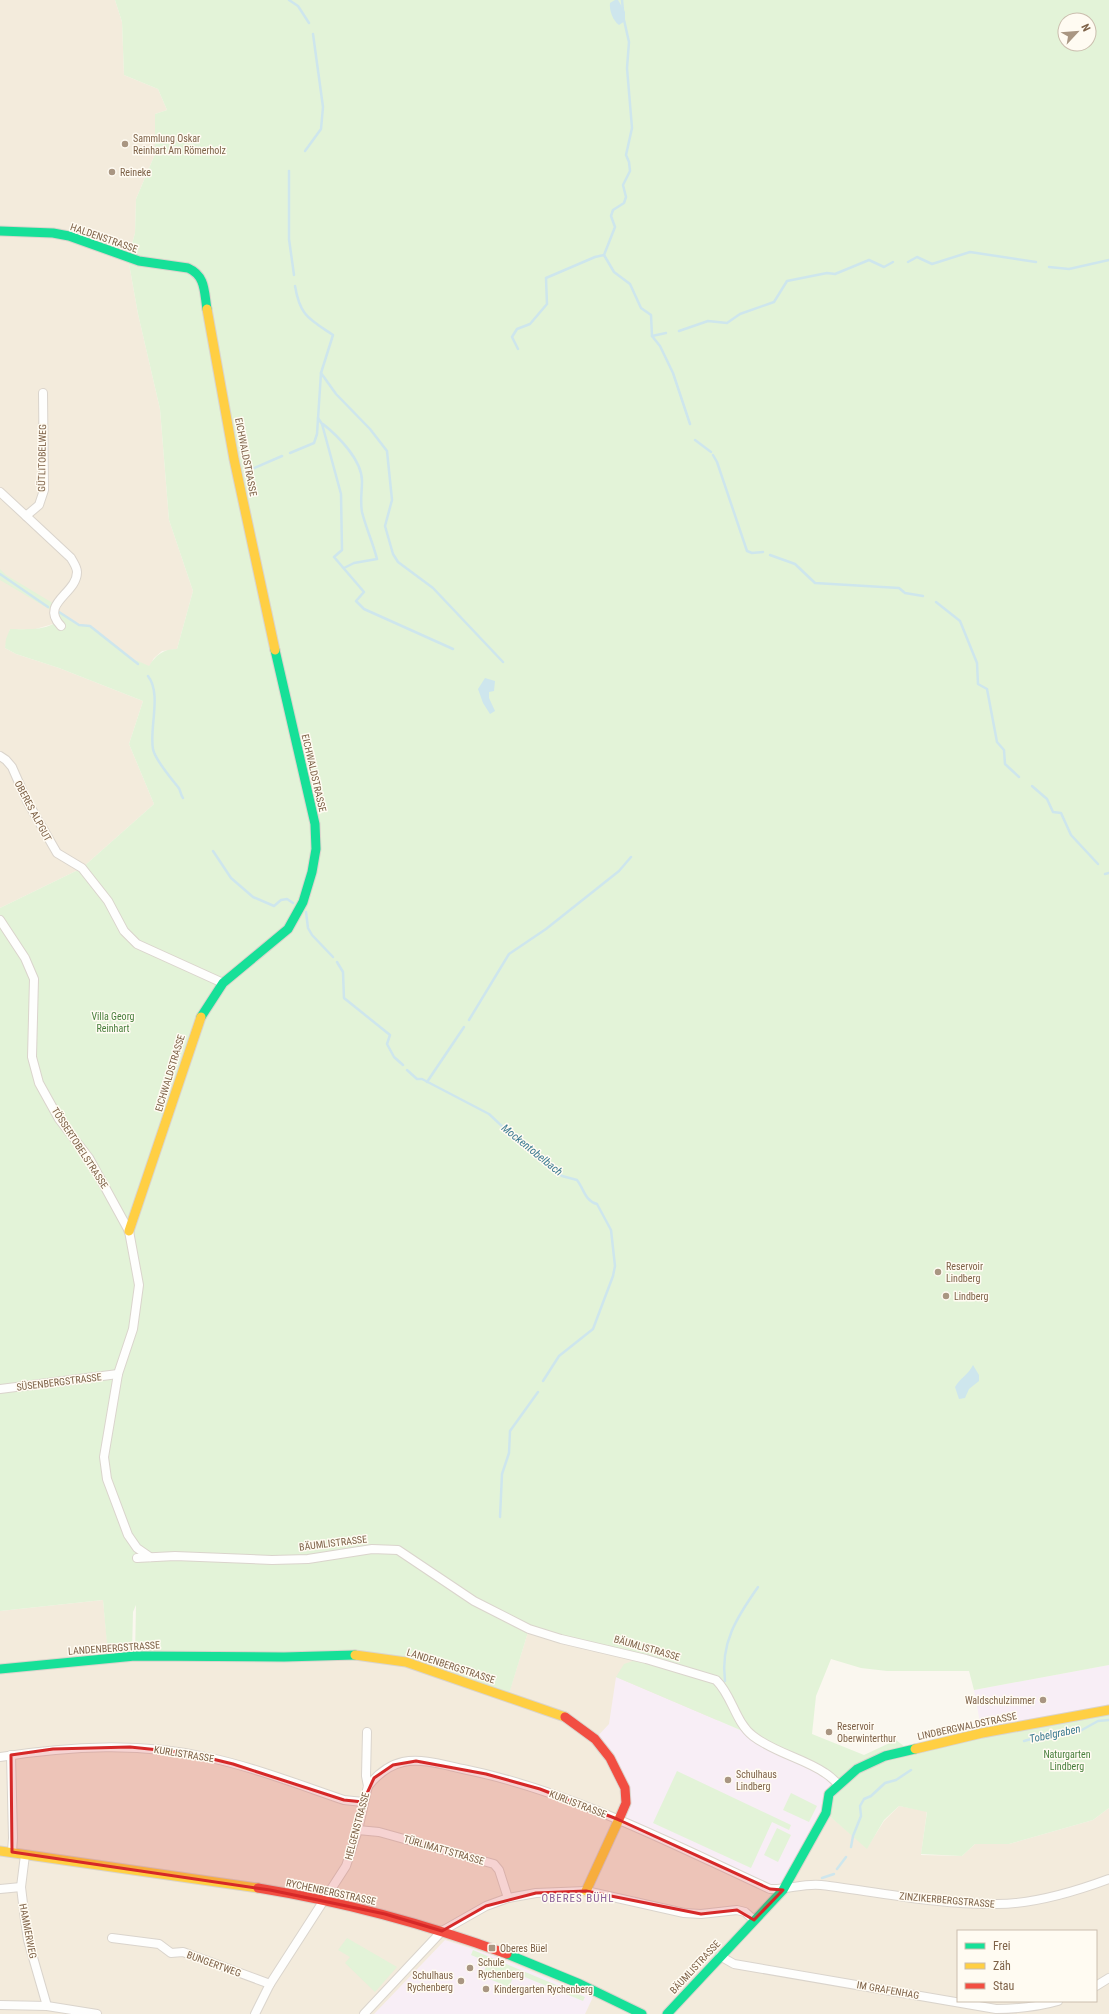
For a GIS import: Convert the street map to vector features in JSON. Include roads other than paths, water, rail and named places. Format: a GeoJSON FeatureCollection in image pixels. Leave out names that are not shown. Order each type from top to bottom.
{"type":"FeatureCollection","features":[{"type":"Feature","properties":{"kind":"street","name":"HALDENSTRASSE"},"geometry":{"type":"LineString","coordinates":[[0,232],[52,233],[69,236],[128,258],[188,268],[200,275]]}},
{"type":"Feature","properties":{"kind":"street","name":"EICHWALDSTRASSE"},"geometry":{"type":"LineString","coordinates":[[129,1231],[143,1193],[199,1020],[223,983],[288,929],[295,918],[309,885],[316,852],[314,824],[234,459],[200,275]]}},
{"type":"Feature","properties":{"kind":"street","name":"GÜTLITOBELWEG"},"geometry":{"type":"LineString","coordinates":[[26,516],[39,505],[44,490],[42,393]]}},
{"type":"Feature","properties":{"kind":"street"},"geometry":{"type":"LineString","coordinates":[[0,492],[71,558],[75,566],[77,573],[72,585],[59,601],[54,612],[56,621],[61,626]]}},
{"type":"Feature","properties":{"kind":"street","name":"OBERES ALPGUT"},"geometry":{"type":"LineString","coordinates":[[0,756],[12,767],[26,801],[57,853],[82,868],[108,901],[124,931],[137,944],[223,983]]}},
{"type":"Feature","properties":{"kind":"street","name":"TÖSSERTOBELSTRASSE"},"geometry":{"type":"LineString","coordinates":[[0,920],[25,958],[34,979],[32,1057],[39,1082],[59,1119],[89,1158],[129,1231],[139,1285],[133,1329],[118,1374],[104,1457],[106,1479],[128,1535],[137,1548],[150,1557]]}},
{"type":"Feature","properties":{"kind":"street","name":"SÜSENBERGSTRASSE"},"geometry":{"type":"LineString","coordinates":[[0,1389],[118,1374]]}},
{"type":"Feature","properties":{"kind":"street","name":"BÄUMLISTRASSE"},"geometry":{"type":"LineString","coordinates":[[137,1558],[272,1560],[308,1559],[372,1549],[398,1550],[474,1601],[529,1629],[561,1639],[646,1659],[716,1680],[723,1687],[738,1716],[752,1735],[768,1746],[825,1773],[839,1785],[829,1794],[826,1812],[783,1890],[667,2014]]}},
{"type":"Feature","properties":{"kind":"street","name":"LANDENBERGSTRASSE"},"geometry":{"type":"LineString","coordinates":[[0,1669],[135,1656],[284,1658],[358,1655],[406,1662],[562,1715],[578,1725],[595,1739],[610,1758],[625,1788],[626,1803],[586,1891]]}},
{"type":"Feature","properties":{"kind":"street","name":"LINDBERGWALDSTRASSE"},"geometry":{"type":"LineString","coordinates":[[839,1785],[857,1768],[885,1756],[982,1733],[1109,1710]]}},
{"type":"Feature","properties":{"kind":"street","name":"HELGENSTRASSE"},"geometry":{"type":"LineString","coordinates":[[255,2014],[270,1984],[346,1866],[358,1830],[363,1802],[368,1786],[366,1776],[367,1732]]}},
{"type":"Feature","properties":{"kind":"street","name":"KURLISTRASSE"},"geometry":{"type":"LineString","coordinates":[[0,1757],[53,1749],[93,1747],[130,1747],[173,1751],[234,1764],[344,1800],[363,1802]]}},
{"type":"Feature","properties":{"kind":"street"},"geometry":{"type":"LineString","coordinates":[[11,1755],[12,1852]]}},
{"type":"Feature","properties":{"kind":"street","name":"KURLISTRASSE"},"geometry":{"type":"LineString","coordinates":[[368,1786],[374,1778],[393,1766],[416,1761],[514,1781],[571,1800],[618,1819],[770,1889],[783,1890]]}},
{"type":"Feature","properties":{"kind":"street","name":"TÜRLIMATTSTRASSE"},"geometry":{"type":"LineString","coordinates":[[358,1830],[380,1832],[494,1864],[499,1870],[508,1898]]}},
{"type":"Feature","properties":{"kind":"street","name":"RYCHENBERGSTRASSE"},"geometry":{"type":"LineString","coordinates":[[0,1851],[270,1890],[385,1914],[442,1931],[552,1972],[629,2011],[642,2014]]}},
{"type":"Feature","properties":{"kind":"street","name":"HAMMERWEG"},"geometry":{"type":"LineString","coordinates":[[25,1855],[21,1887],[28,1940],[47,2006]]}},
{"type":"Feature","properties":{"kind":"street","name":"ZINZIKERBERGSTRASSE"},"geometry":{"type":"LineString","coordinates":[[783,1890],[819,1885],[941,1902],[997,1904],[1031,1902],[1109,1879]]}},
{"type":"Feature","properties":{"kind":"street"},"geometry":{"type":"LineString","coordinates":[[0,1890],[21,1887]]}},
{"type":"Feature","properties":{"kind":"street"},"geometry":{"type":"LineString","coordinates":[[364,2014],[442,1931],[486,1906],[508,1898],[536,1893],[586,1891],[684,1913],[701,1914],[737,1910],[745,1912],[754,1920]]}},
{"type":"Feature","properties":{"kind":"street","name":"BUNGERTWEG"},"geometry":{"type":"LineString","coordinates":[[112,1938],[159,1944],[171,1953],[183,1952],[270,1984]]}},
{"type":"Feature","properties":{"kind":"street","name":"IM GRAFENHAG"},"geometry":{"type":"LineString","coordinates":[[720,1956],[734,1964],[996,2009],[1020,2009],[1053,2002]]}},
{"type":"Feature","properties":{"kind":"street"},"geometry":{"type":"LineString","coordinates":[[1097,1985],[1109,1978]]}},
{"type":"Feature","properties":{"kind":"street"},"geometry":{"type":"LineString","coordinates":[[0,2005],[47,2006],[97,2014]]}},
{"type":"Feature","properties":{"kind":"water"},"geometry":{"type":"Polygon","coordinates":[[[618,0],[625,12],[625,21],[619,25],[613,18],[610,9],[610,3],[618,0]]]}},
{"type":"Feature","properties":{"kind":"water"},"geometry":{"type":"Polygon","coordinates":[[[485,678],[495,681],[494,691],[489,692],[489,698],[495,711],[490,714],[483,703],[478,689],[485,678]]]}},
{"type":"Feature","properties":{"kind":"water"},"geometry":{"type":"Polygon","coordinates":[[[973,1365],[979,1375],[979,1381],[969,1389],[965,1398],[959,1399],[955,1387],[973,1365]]]}},
{"type":"Feature","properties":{"kind":"waterway"},"geometry":{"type":"LineString","coordinates":[[289,0],[298,6],[309,23]]}},
{"type":"Feature","properties":{"kind":"waterway"},"geometry":{"type":"LineString","coordinates":[[622,0],[623,11]]}},
{"type":"Feature","properties":{"kind":"waterway"},"geometry":{"type":"LineString","coordinates":[[624,20],[629,42],[627,68],[632,128],[626,155],[629,162],[630,171],[623,185],[626,197],[624,203],[613,210],[611,216],[615,227],[604,255],[614,272],[630,284],[641,308],[651,315],[652,336],[660,346],[673,373],[690,424]]}},
{"type":"Feature","properties":{"kind":"waterway"},"geometry":{"type":"LineString","coordinates":[[305,151],[321,129],[323,107],[313,34]]}},
{"type":"Feature","properties":{"kind":"waterway"},"geometry":{"type":"LineString","coordinates":[[289,171],[289,239],[294,275]]}},
{"type":"Feature","properties":{"kind":"waterway"},"geometry":{"type":"LineString","coordinates":[[908,262],[917,257],[932,264],[970,252],[1036,262]]}},
{"type":"Feature","properties":{"kind":"waterway"},"geometry":{"type":"LineString","coordinates":[[518,349],[512,337],[517,329],[530,324],[547,304],[546,278],[595,257],[604,255]]}},
{"type":"Feature","properties":{"kind":"waterway"},"geometry":{"type":"LineString","coordinates":[[679,331],[708,321],[727,323],[740,314],[774,302],[787,281],[827,273],[835,274],[869,260],[884,267],[893,262]]}},
{"type":"Feature","properties":{"kind":"waterway"},"geometry":{"type":"LineString","coordinates":[[1049,267],[1069,269],[1109,260]]}},
{"type":"Feature","properties":{"kind":"waterway"},"geometry":{"type":"LineString","coordinates":[[290,453],[314,443],[317,434],[321,373],[333,335],[307,316],[300,304],[295,286]]}},
{"type":"Feature","properties":{"kind":"waterway"},"geometry":{"type":"LineString","coordinates":[[652,336],[666,333]]}},
{"type":"Feature","properties":{"kind":"waterway"},"geometry":{"type":"LineString","coordinates":[[321,373],[336,394],[370,429],[387,451],[392,500],[385,526],[393,554],[398,562],[433,588],[503,662]]}},
{"type":"Feature","properties":{"kind":"waterway"},"geometry":{"type":"LineString","coordinates":[[318,418],[322,424],[341,494],[342,550],[334,557],[364,592],[356,601],[364,609],[453,649]]}},
{"type":"Feature","properties":{"kind":"waterway"},"geometry":{"type":"LineString","coordinates":[[323,424],[348,449],[358,465],[362,481],[362,512],[377,559],[354,563],[344,568]]}},
{"type":"Feature","properties":{"kind":"waterway"},"geometry":{"type":"LineString","coordinates":[[695,440],[711,452]]}},
{"type":"Feature","properties":{"kind":"waterway"},"geometry":{"type":"LineString","coordinates":[[713,455],[717,462],[747,551],[752,553],[763,552]]}},
{"type":"Feature","properties":{"kind":"waterway"},"geometry":{"type":"LineString","coordinates":[[245,472],[282,456]]}},
{"type":"Feature","properties":{"kind":"waterway"},"geometry":{"type":"LineString","coordinates":[[770,555],[795,564],[815,583],[899,588],[905,593],[923,596]]}},
{"type":"Feature","properties":{"kind":"waterway"},"geometry":{"type":"LineString","coordinates":[[0,574],[48,607]]}},
{"type":"Feature","properties":{"kind":"waterway"},"geometry":{"type":"LineString","coordinates":[[936,602],[960,621],[977,663],[978,684],[987,689],[997,742],[1004,750],[1005,764],[1019,777]]}},
{"type":"Feature","properties":{"kind":"waterway"},"geometry":{"type":"LineString","coordinates":[[59,612],[79,625],[90,626],[138,664]]}},
{"type":"Feature","properties":{"kind":"waterway","name":"Mockentobelbach"},"geometry":{"type":"LineString","coordinates":[[148,676],[152,683],[155,701],[152,741],[154,753],[179,788],[183,798]]}},
{"type":"Feature","properties":{"kind":"waterway"},"geometry":{"type":"LineString","coordinates":[[1032,786],[1047,799],[1053,812],[1061,813],[1071,835],[1098,864]]}},
{"type":"Feature","properties":{"kind":"waterway","name":"Mockentobelbach"},"geometry":{"type":"LineString","coordinates":[[213,851],[231,878],[253,897],[274,906],[281,900],[287,899],[293,903]]}},
{"type":"Feature","properties":{"kind":"waterway"},"geometry":{"type":"LineString","coordinates":[[469,1020],[509,954],[546,929],[619,871],[631,857]]}},
{"type":"Feature","properties":{"kind":"waterway"},"geometry":{"type":"LineString","coordinates":[[1105,874],[1109,873]]}},
{"type":"Feature","properties":{"kind":"waterway","name":"Mockentobelbach"},"geometry":{"type":"LineString","coordinates":[[306,912],[308,928],[312,935],[333,957]]}},
{"type":"Feature","properties":{"kind":"waterway","name":"Mockentobelbach"},"geometry":{"type":"LineString","coordinates":[[337,962],[343,972],[344,998],[390,1035],[387,1044],[394,1057],[403,1065]]}},
{"type":"Feature","properties":{"kind":"waterway"},"geometry":{"type":"LineString","coordinates":[[427,1082],[464,1027]]}},
{"type":"Feature","properties":{"kind":"waterway","name":"Mockentobelbach"},"geometry":{"type":"LineString","coordinates":[[407,1070],[417,1079],[422,1079],[489,1114],[519,1142],[562,1176],[577,1180],[587,1197],[597,1204],[611,1230],[615,1266],[613,1276],[593,1329],[559,1356],[543,1381]]}},
{"type":"Feature","properties":{"kind":"waterway"},"geometry":{"type":"LineString","coordinates":[[500,1517],[502,1474],[509,1453],[510,1431],[538,1392]]}},
{"type":"Feature","properties":{"kind":"waterway"},"geometry":{"type":"LineString","coordinates":[[725,1681],[724,1667],[728,1642],[737,1620],[758,1587]]}},
{"type":"Feature","properties":{"kind":"waterway","name":"Tobelgraben"},"geometry":{"type":"LineString","coordinates":[[1024,1741],[1060,1731],[1080,1731],[1098,1721],[1109,1720]]}},
{"type":"Feature","properties":{"kind":"waterway","name":"Tobelgraben"},"geometry":{"type":"LineString","coordinates":[[851,1847],[853,1836],[861,1816],[860,1806],[864,1799],[871,1796],[885,1783],[896,1780],[911,1770]]}},
{"type":"Feature","properties":{"kind":"waterway"},"geometry":{"type":"LineString","coordinates":[[837,1869],[846,1857]]}},
{"type":"Feature","properties":{"kind":"waterway"},"geometry":{"type":"LineString","coordinates":[[822,1878],[834,1874]]}},
{"type":"Feature","properties":{"kind":"place","name":"Sammlung Oskar Reinhart Am Römerholz"},"geometry":{"type":"Point","coordinates":[125,144]}},
{"type":"Feature","properties":{"kind":"place","name":"Reineke"},"geometry":{"type":"Point","coordinates":[112,172]}},
{"type":"Feature","properties":{"kind":"place","name":"Reservoir Lindberg"},"geometry":{"type":"Point","coordinates":[938,1272]}},
{"type":"Feature","properties":{"kind":"place","name":"Lindberg"},"geometry":{"type":"Point","coordinates":[946,1296]}},
{"type":"Feature","properties":{"kind":"place","name":"Waldschulzimmer"},"geometry":{"type":"Point","coordinates":[1043,1700]}},
{"type":"Feature","properties":{"kind":"place","name":"Reservoir Oberwinterthur"},"geometry":{"type":"Point","coordinates":[829,1732]}},
{"type":"Feature","properties":{"kind":"place","name":"Schulhaus Lindberg"},"geometry":{"type":"Point","coordinates":[728,1780]}},
{"type":"Feature","properties":{"kind":"place","name":"Oberes Büel"},"geometry":{"type":"Point","coordinates":[492,1948]}},
{"type":"Feature","properties":{"kind":"place","name":"Schule Rychenberg"},"geometry":{"type":"Point","coordinates":[470,1968]}},
{"type":"Feature","properties":{"kind":"place","name":"Schulhaus Rychenberg"},"geometry":{"type":"Point","coordinates":[461,1981]}},
{"type":"Feature","properties":{"kind":"place","name":"Kindergarten Rychenberg"},"geometry":{"type":"Point","coordinates":[486,1989]}},
{"type":"Feature","properties":{"kind":"district","name":"OBERES BÜHL"},"geometry":{"type":"Point","coordinates":[578,1898]}},
{"type":"Feature","properties":{"kind":"park label","name":"Villa Georg Reinhart"},"geometry":{"type":"Point","coordinates":[113,1022]}},
{"type":"Feature","properties":{"kind":"park label","name":"Naturgarten Lindberg"},"geometry":{"type":"Point","coordinates":[1067,1760]}}]}
